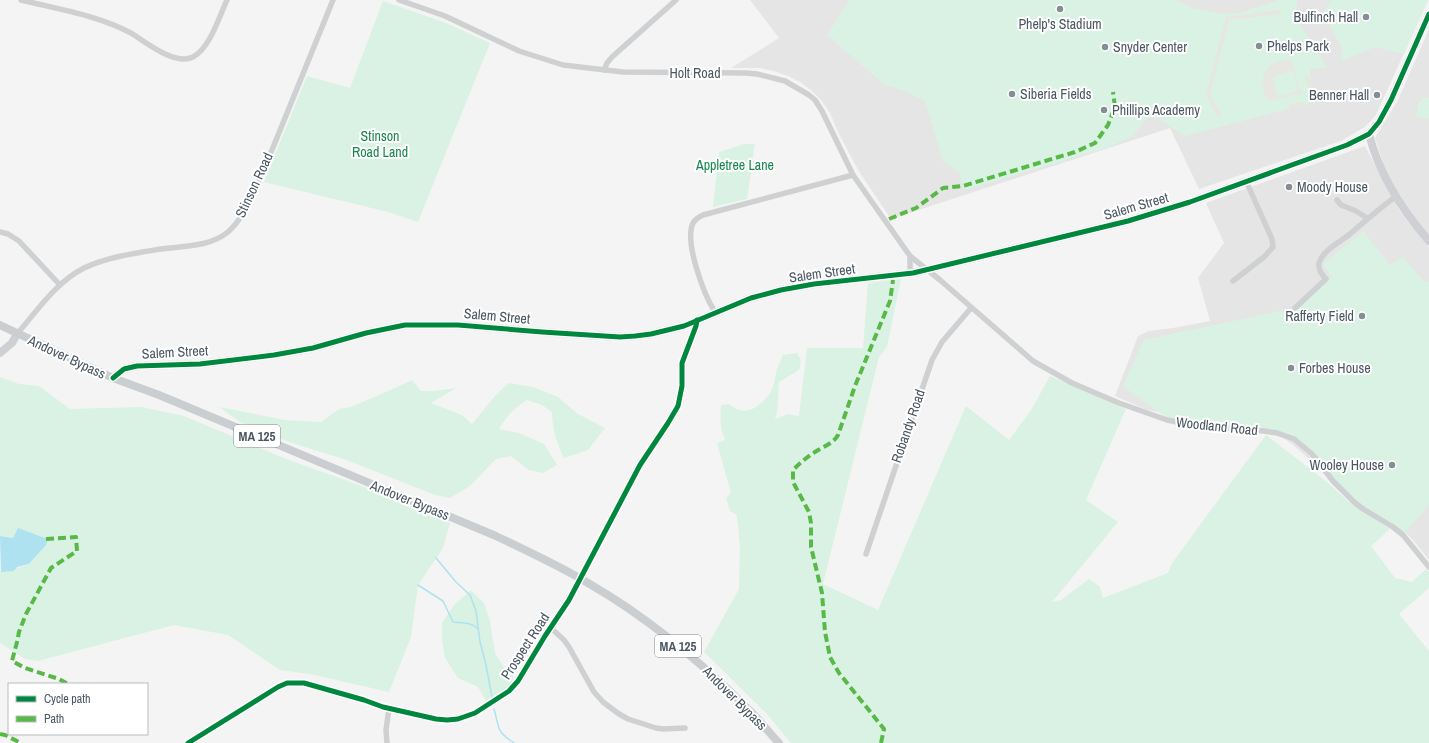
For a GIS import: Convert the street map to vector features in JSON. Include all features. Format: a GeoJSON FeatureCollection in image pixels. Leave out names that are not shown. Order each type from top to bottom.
{"type":"FeatureCollection","features":[{"type":"Feature","properties":{"kind":"main road","name":"Andover Bypass"},"geometry":{"type":"LineString","coordinates":[[0,325],[113,378],[159,395],[496,536],[580,578],[644,619],[700,663],[749,710],[778,743]]}},
{"type":"Feature","properties":{"kind":"street"},"geometry":{"type":"LineString","coordinates":[[20,0],[96,18],[128,32],[168,56],[181,60],[194,56],[203,50],[212,35],[227,0]]}},
{"type":"Feature","properties":{"kind":"street","name":"Stinson Road"},"geometry":{"type":"LineString","coordinates":[[17,334],[60,285],[85,268],[126,255],[214,241],[229,231],[238,221],[247,206],[261,177],[333,0]]}},
{"type":"Feature","properties":{"kind":"street","name":"Holt Road"},"geometry":{"type":"LineString","coordinates":[[399,0],[445,16],[494,40],[536,57],[563,65],[623,72],[745,73],[757,74],[785,81],[815,100],[828,122],[853,175],[910,256],[927,270]]}},
{"type":"Feature","properties":{"kind":"street"},"geometry":{"type":"LineString","coordinates":[[604,70],[612,57],[676,0]]}},
{"type":"Feature","properties":{"kind":"street","name":"Salem Street"},"geometry":{"type":"LineString","coordinates":[[113,378],[124,369],[137,366],[200,364],[274,355],[313,348],[366,333],[405,326],[458,325],[620,337],[651,334],[684,326],[751,298],[781,290],[814,284],[913,273],[1128,221],[1190,202],[1347,145],[1369,134],[1379,122],[1391,100],[1429,14]]}},
{"type":"Feature","properties":{"kind":"street"},"geometry":{"type":"LineString","coordinates":[[1369,134],[1373,149],[1395,197],[1429,241]]}},
{"type":"Feature","properties":{"kind":"street"},"geometry":{"type":"LineString","coordinates":[[715,312],[709,302],[696,269],[690,237],[691,230],[696,219],[703,215],[853,175]]}},
{"type":"Feature","properties":{"kind":"street"},"geometry":{"type":"LineString","coordinates":[[1233,281],[1262,259],[1273,246],[1272,239],[1246,181]]}},
{"type":"Feature","properties":{"kind":"street"},"geometry":{"type":"LineString","coordinates":[[1295,308],[1326,279],[1319,269],[1319,264],[1322,257],[1331,247],[1395,197]]}},
{"type":"Feature","properties":{"kind":"street"},"geometry":{"type":"LineString","coordinates":[[1337,200],[1341,205],[1356,211],[1367,218]]}},
{"type":"Feature","properties":{"kind":"street"},"geometry":{"type":"LineString","coordinates":[[0,232],[8,234],[19,241],[60,285]]}},
{"type":"Feature","properties":{"kind":"street","name":"Holt Road"},"geometry":{"type":"LineString","coordinates":[[910,256],[910,268],[913,273]]}},
{"type":"Feature","properties":{"kind":"street","name":"Woodland Road"},"geometry":{"type":"LineString","coordinates":[[927,270],[1038,364],[1072,384],[1119,403],[1174,421],[1197,426],[1264,431],[1277,433],[1294,439],[1312,454],[1333,481],[1354,502],[1403,535],[1429,566]]}},
{"type":"Feature","properties":{"kind":"street","name":"Robandy Road"},"geometry":{"type":"LineString","coordinates":[[866,554],[932,360],[942,342],[971,308]]}},
{"type":"Feature","properties":{"kind":"street","name":"Prospect Road"},"geometry":{"type":"LineString","coordinates":[[188,743],[278,687],[287,683],[311,684],[389,708],[436,719],[447,720],[458,719],[475,713],[514,687],[569,600],[640,465],[678,406],[682,386],[682,363],[698,320]]}},
{"type":"Feature","properties":{"kind":"street"},"geometry":{"type":"LineString","coordinates":[[0,353],[12,343],[17,334]]}},
{"type":"Feature","properties":{"kind":"street"},"geometry":{"type":"LineString","coordinates":[[551,628],[569,647],[594,692],[610,708],[628,719],[646,725],[663,729],[685,728]]}},
{"type":"Feature","properties":{"kind":"street"},"geometry":{"type":"LineString","coordinates":[[387,743],[386,730],[389,708]]}},
{"type":"Feature","properties":{"kind":"shaded area","name":"Phillips Academy"},"geometry":{"type":"Polygon","coordinates":[[[750,0],[1428,0],[1376,115],[1365,127],[1341,141],[1199,189],[1170,128],[891,219],[860,173],[838,132],[830,113],[822,101],[812,91],[800,82],[774,71],[760,68],[731,68],[779,38],[750,0]]]}},
{"type":"Feature","properties":{"kind":"shaded area"},"geometry":{"type":"Polygon","coordinates":[[[1429,29],[1429,237],[1398,195],[1385,168],[1375,138],[1398,100],[1429,29]]]}},
{"type":"Feature","properties":{"kind":"shaded area"},"geometry":{"type":"Polygon","coordinates":[[[1365,146],[1398,208],[1429,247],[1429,560],[1400,527],[1358,501],[1293,445],[1271,429],[1147,410],[1115,396],[1138,336],[1149,331],[1210,321],[1198,278],[1224,243],[1206,203],[1365,146]]]}},
{"type":"Feature","properties":{"kind":"green space","name":"Phillips Academy"},"geometry":{"type":"Polygon","coordinates":[[[849,0],[1177,0],[1192,8],[1224,14],[1239,13],[1279,0],[1296,0],[1298,6],[1293,13],[1327,68],[1310,69],[1312,86],[1317,96],[1314,104],[1307,107],[1300,106],[1185,136],[1154,116],[1144,121],[1133,136],[1107,148],[964,190],[959,172],[943,161],[925,101],[905,91],[885,85],[827,35],[849,0]]]}},
{"type":"Feature","properties":{"kind":"green space"},"geometry":{"type":"Polygon","coordinates":[[[1331,0],[1428,0],[1404,54],[1375,47],[1341,61],[1342,48],[1324,12],[1331,0]]]}},
{"type":"Feature","properties":{"kind":"green space","name":"Stinson Road Land"},"geometry":{"type":"Polygon","coordinates":[[[383,1],[446,23],[490,43],[418,222],[388,212],[264,182],[307,76],[350,88],[383,1]]]}},
{"type":"Feature","properties":{"kind":"green space"},"geometry":{"type":"Polygon","coordinates":[[[1423,97],[1429,98],[1429,119],[1416,116],[1419,101],[1422,102],[1423,97]]]}},
{"type":"Feature","properties":{"kind":"green space","name":"Appletree Lane"},"geometry":{"type":"Polygon","coordinates":[[[744,144],[755,144],[747,199],[713,207],[719,152],[744,144]]]}},
{"type":"Feature","properties":{"kind":"green space"},"geometry":{"type":"Polygon","coordinates":[[[1363,231],[1390,265],[1403,257],[1425,283],[1429,281],[1429,505],[1403,535],[1350,498],[1312,454],[1294,439],[1277,433],[1185,424],[1164,416],[1123,386],[1144,340],[1295,308],[1332,278],[1323,264],[1363,231]]]}},
{"type":"Feature","properties":{"kind":"green space"},"geometry":{"type":"Polygon","coordinates":[[[901,279],[887,347],[879,357],[823,584],[878,610],[966,406],[1009,440],[1031,410],[1050,376],[1126,409],[1086,500],[1118,522],[1052,602],[1061,600],[1089,579],[1100,587],[1103,598],[1168,573],[1172,563],[1266,435],[1327,482],[1349,502],[1390,529],[1371,546],[1395,578],[1412,582],[1426,569],[1429,572],[1429,588],[1399,614],[1429,651],[1429,743],[791,743],[766,713],[704,652],[739,589],[740,547],[737,515],[730,511],[726,498],[731,493],[717,443],[725,440],[722,431],[720,414],[721,405],[729,404],[735,408],[746,411],[756,407],[770,393],[783,355],[797,353],[801,360],[799,370],[779,382],[775,419],[788,414],[799,416],[807,348],[863,348],[868,283],[901,279]]]}},
{"type":"Feature","properties":{"kind":"green space"},"geometry":{"type":"Polygon","coordinates":[[[0,377],[19,384],[39,386],[70,409],[141,407],[184,416],[286,459],[359,485],[450,523],[443,548],[418,585],[411,637],[389,692],[310,674],[280,670],[228,635],[174,625],[38,661],[25,659],[0,643],[0,571],[14,571],[29,564],[37,556],[48,539],[34,534],[13,538],[0,536],[0,377]]]}},
{"type":"Feature","properties":{"kind":"green space"},"geometry":{"type":"Polygon","coordinates":[[[412,380],[421,391],[456,388],[431,403],[462,415],[472,424],[508,383],[533,387],[558,397],[578,414],[605,428],[588,450],[564,458],[555,436],[552,412],[542,405],[527,400],[511,413],[499,429],[519,433],[544,444],[557,465],[543,473],[529,470],[511,456],[496,459],[470,486],[450,498],[435,495],[344,459],[274,436],[240,422],[219,407],[285,420],[321,422],[339,409],[351,407],[412,380]]]}},
{"type":"Feature","properties":{"kind":"green space"},"geometry":{"type":"Polygon","coordinates":[[[471,590],[484,603],[490,621],[495,653],[503,666],[514,676],[509,687],[486,701],[478,687],[458,678],[445,658],[442,639],[442,623],[454,605],[471,590]]]}},
{"type":"Feature","properties":{"kind":"sand"},"geometry":{"type":"Polygon","coordinates":[[[1280,10],[1280,14],[1229,20],[1210,94],[1222,116],[1218,117],[1206,95],[1226,17],[1280,10]]]}},
{"type":"Feature","properties":{"kind":"sand"},"geometry":{"type":"Polygon","coordinates":[[[1284,60],[1292,61],[1299,88],[1303,93],[1301,95],[1297,94],[1269,101],[1265,95],[1262,82],[1267,70],[1271,65],[1284,60]],[[1290,71],[1275,76],[1273,79],[1277,94],[1280,96],[1296,92],[1298,89],[1294,73],[1290,71]]]}},
{"type":"Feature","properties":{"kind":"sand"},"geometry":{"type":"Polygon","coordinates":[[[1308,75],[1316,94],[1314,104],[1292,108],[1293,110],[1291,110],[1289,106],[1290,104],[1299,102],[1306,104],[1312,102],[1314,97],[1313,91],[1308,86],[1305,78],[1308,75]]]}},
{"type":"Feature","properties":{"kind":"water"},"geometry":{"type":"Polygon","coordinates":[[[18,528],[48,539],[46,545],[29,564],[17,567],[14,571],[1,572],[0,536],[13,538],[18,528]]]}},
{"type":"Feature","properties":{"kind":"waterway"},"geometry":{"type":"LineString","coordinates":[[436,558],[456,582],[470,595],[476,611],[480,642],[492,697]]}},
{"type":"Feature","properties":{"kind":"waterway"},"geometry":{"type":"LineString","coordinates":[[418,585],[443,601],[453,622],[470,624],[478,629]]}},
{"type":"Feature","properties":{"kind":"waterway"},"geometry":{"type":"LineString","coordinates":[[494,709],[499,729],[514,743]]}},
{"type":"Feature","properties":{"kind":"marked path"},"geometry":{"type":"LineString","coordinates":[[889,219],[916,208],[943,188],[963,186],[1075,152],[1095,143],[1108,125],[1115,107],[1113,92]]}},
{"type":"Feature","properties":{"kind":"marked path"},"geometry":{"type":"LineString","coordinates":[[881,743],[884,729],[839,673],[830,657],[825,632],[822,593],[811,547],[811,523],[809,512],[793,482],[793,470],[809,456],[831,443],[838,435],[855,386],[890,301],[893,280]]}},
{"type":"Feature","properties":{"kind":"marked path"},"geometry":{"type":"LineString","coordinates":[[46,539],[76,537],[77,551],[51,568],[26,614],[19,632],[12,661],[25,668],[59,679],[66,683]]}},
{"type":"Feature","properties":{"kind":"marked path"},"geometry":{"type":"LineString","coordinates":[[0,734],[21,743]]}},
{"type":"Feature","properties":{"kind":"cycle path"},"geometry":{"type":"LineString","coordinates":[[113,378],[124,369],[137,366],[200,364],[274,355],[313,348],[366,333],[405,325],[458,325],[620,337],[651,334],[684,326],[751,298],[781,290],[814,284],[913,273],[1128,221],[1190,202],[1347,145],[1369,134],[1379,122],[1391,100],[1429,14]]}},
{"type":"Feature","properties":{"kind":"cycle path"},"geometry":{"type":"LineString","coordinates":[[188,743],[278,687],[287,683],[304,683],[383,707],[436,719],[447,720],[458,719],[475,713],[509,691],[518,681],[569,600],[640,465],[678,406],[682,386],[682,363],[697,320]]}},
{"type":"Feature","properties":{"kind":"place","name":"Phelp's Stadium"},"geometry":{"type":"Point","coordinates":[1060,9]}},
{"type":"Feature","properties":{"kind":"place","name":"Bulfinch Hall"},"geometry":{"type":"Point","coordinates":[1366,17]}},
{"type":"Feature","properties":{"kind":"place","name":"Phelps Park"},"geometry":{"type":"Point","coordinates":[1259,46]}},
{"type":"Feature","properties":{"kind":"place","name":"Snyder Center"},"geometry":{"type":"Point","coordinates":[1105,47]}},
{"type":"Feature","properties":{"kind":"place","name":"Siberia Fields"},"geometry":{"type":"Point","coordinates":[1012,94]}},
{"type":"Feature","properties":{"kind":"place","name":"Benner Hall"},"geometry":{"type":"Point","coordinates":[1377,95]}},
{"type":"Feature","properties":{"kind":"place","name":"Phillips Academy"},"geometry":{"type":"Point","coordinates":[1104,110]}},
{"type":"Feature","properties":{"kind":"place","name":"Moody House"},"geometry":{"type":"Point","coordinates":[1289,187]}},
{"type":"Feature","properties":{"kind":"place","name":"Rafferty Field"},"geometry":{"type":"Point","coordinates":[1362,316]}},
{"type":"Feature","properties":{"kind":"place","name":"Forbes House"},"geometry":{"type":"Point","coordinates":[1291,368]}},
{"type":"Feature","properties":{"kind":"place","name":"Wooley House"},"geometry":{"type":"Point","coordinates":[1392,465]}}]}
